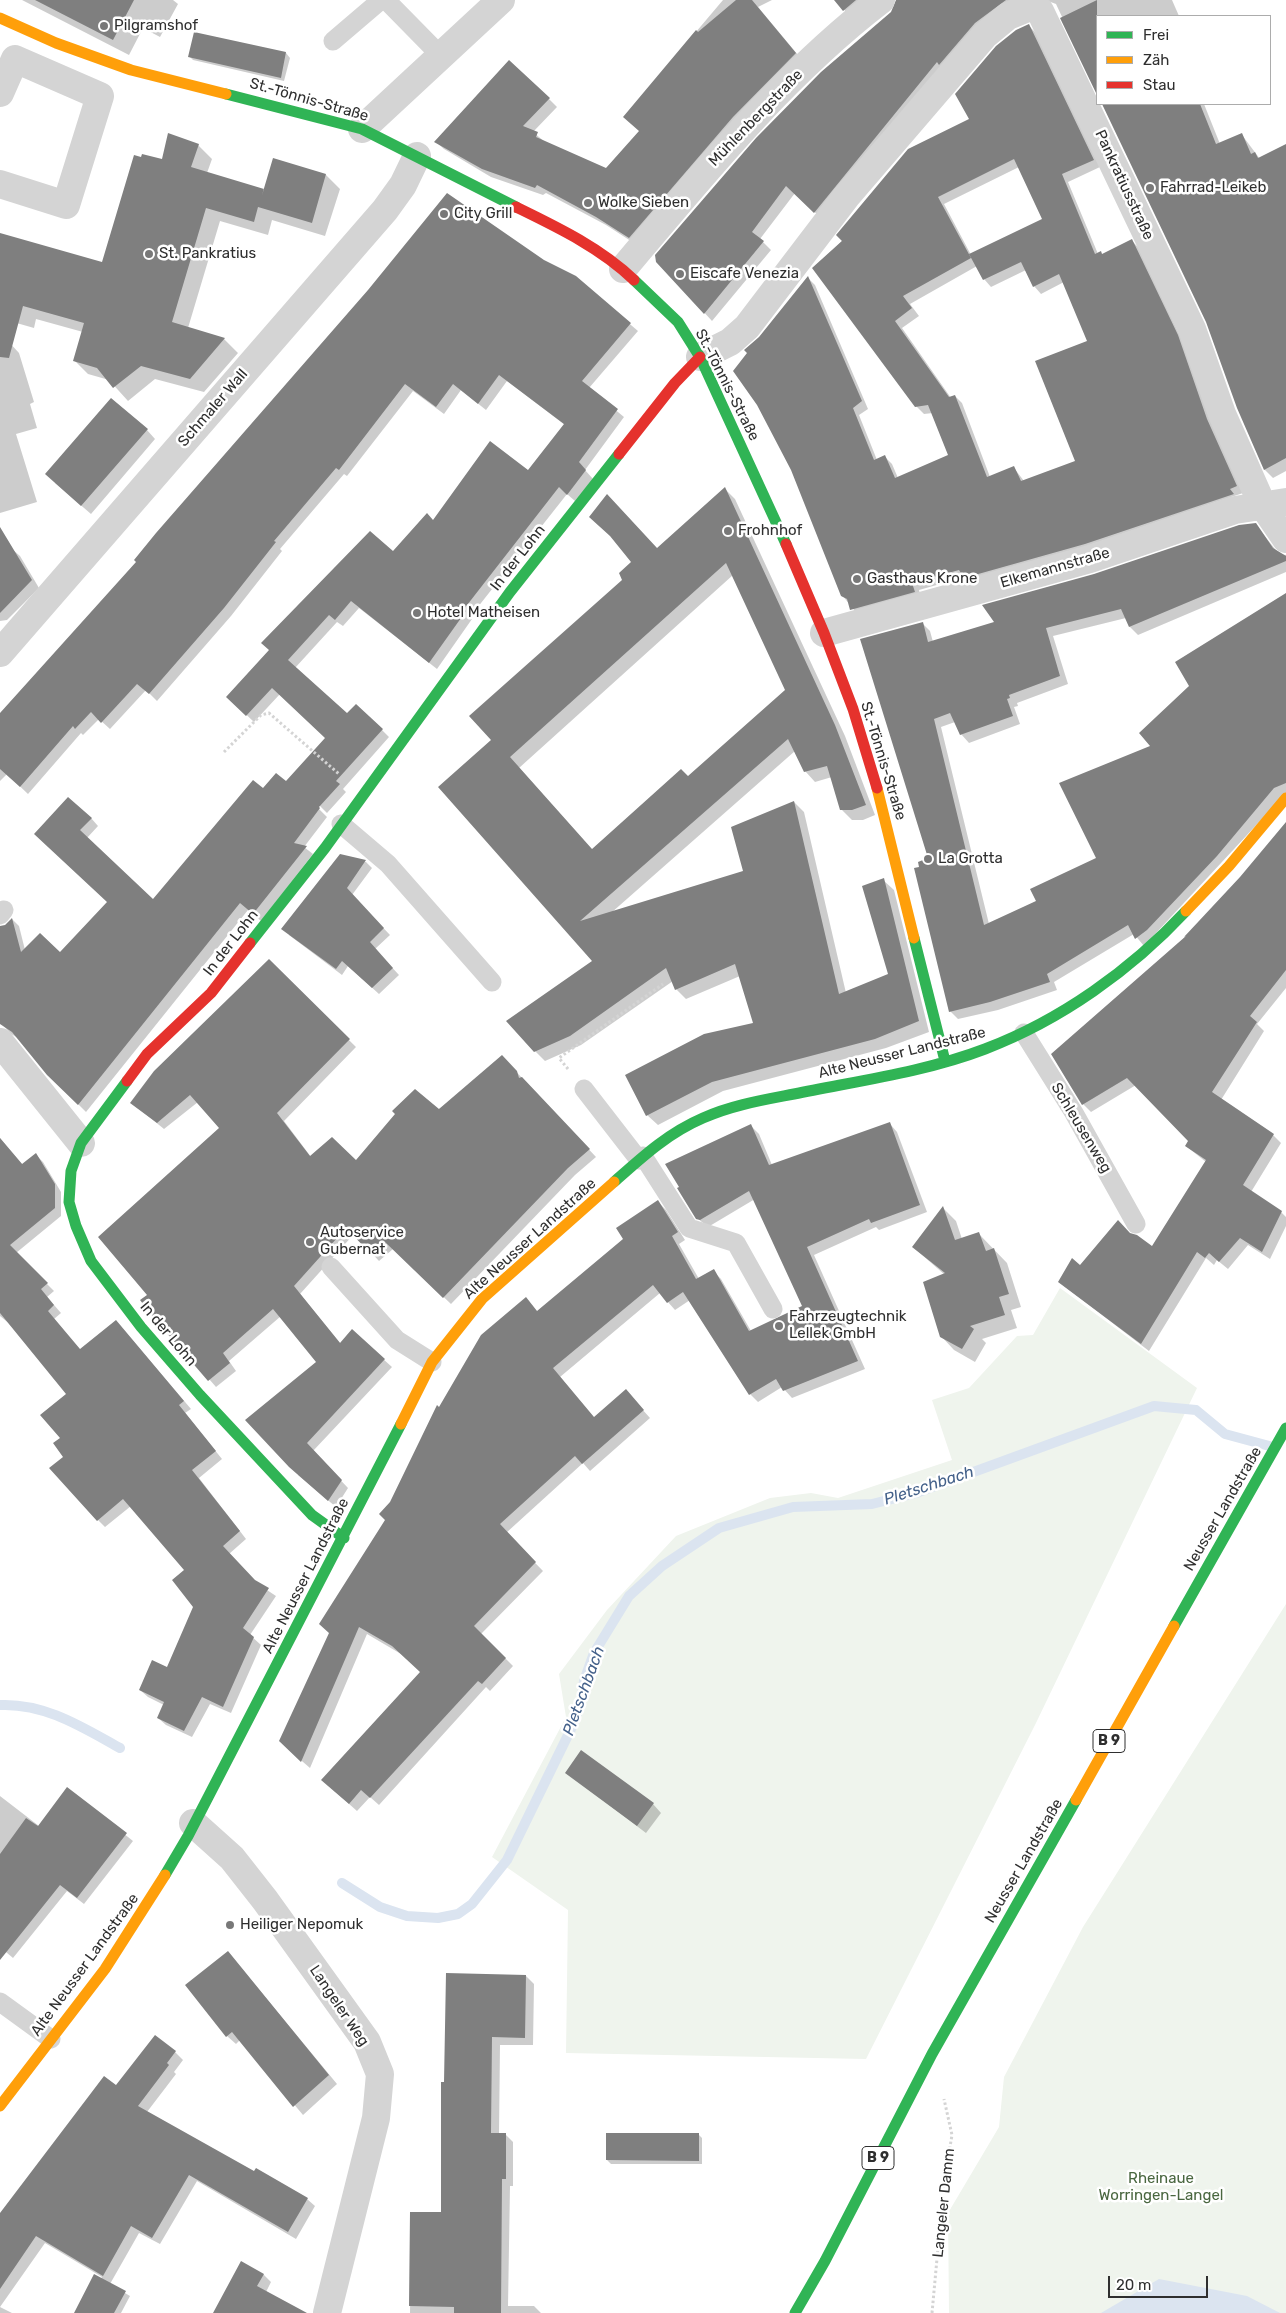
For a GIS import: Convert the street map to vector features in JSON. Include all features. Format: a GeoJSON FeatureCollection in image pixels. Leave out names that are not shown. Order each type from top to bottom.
{"type":"FeatureCollection","features":[{"type":"Feature","properties":{"kind":"main road","name":"St.-Tönnis-Straße"},"geometry":{"type":"LineString","coordinates":[[0,18],[56,43],[131,70],[362,129],[561,229],[623,270],[678,322],[700,357],[754,471],[824,634],[853,710],[879,794],[945,1061]]}},
{"type":"Feature","properties":{"kind":"main road","name":"In der Lohn"},"geometry":{"type":"LineString","coordinates":[[344,1538],[312,1515],[200,1394],[141,1327],[91,1262],[76,1226],[70,1202],[71,1171],[81,1143],[147,1054],[211,993],[341,824],[510,592],[675,383],[700,357]]}},
{"type":"Feature","properties":{"kind":"main road","name":"Alte Neusser Landstraße"},"geometry":{"type":"LineString","coordinates":[[0,2106],[105,1969],[148,1904],[194,1823],[344,1538],[432,1362],[482,1299],[660,1141],[702,1118],[738,1105],[887,1076],[945,1061],[985,1049],[1024,1033],[1059,1015],[1157,942],[1228,866],[1284,802]]}},
{"type":"Feature","properties":{"kind":"main road","name":"Neusser Landstraße"},"geometry":{"type":"LineString","coordinates":[[795,2313],[825,2261],[932,2054],[1286,1428]]}},
{"type":"Feature","properties":{"kind":"street"},"geometry":{"type":"LineString","coordinates":[[362,129],[501,0]]}},
{"type":"Feature","properties":{"kind":"street","name":"Mühlenbergstraße"},"geometry":{"type":"LineString","coordinates":[[623,270],[734,136],[846,26],[881,0]]}},
{"type":"Feature","properties":{"kind":"street","name":"Pankratiusstraße"},"geometry":{"type":"LineString","coordinates":[[700,357],[730,342],[747,327],[846,197],[985,35],[1008,16],[1030,7],[1040,11],[1192,329],[1222,414],[1274,503],[1286,539]]}},
{"type":"Feature","properties":{"kind":"street"},"geometry":{"type":"LineString","coordinates":[[0,93],[14,59],[100,96],[66,205],[0,184]]}},
{"type":"Feature","properties":{"kind":"street","name":"Schmaler Wall"},"geometry":{"type":"LineString","coordinates":[[0,653],[385,210],[403,186],[417,156]]}},
{"type":"Feature","properties":{"kind":"street","name":"Elkemannstraße"},"geometry":{"type":"LineString","coordinates":[[824,634],[1090,559],[1235,510],[1274,503]]}},
{"type":"Feature","properties":{"kind":"street"},"geometry":{"type":"LineString","coordinates":[[0,1042],[81,1143]]}},
{"type":"Feature","properties":{"kind":"street","name":"Langeler Weg"},"geometry":{"type":"LineString","coordinates":[[194,1823],[232,1858],[265,1900],[367,2042],[380,2074],[376,2118],[327,2313]]}},
{"type":"Feature","properties":{"kind":"lane"},"geometry":{"type":"LineString","coordinates":[[333,41],[381,0]]}},
{"type":"Feature","properties":{"kind":"lane"},"geometry":{"type":"LineString","coordinates":[[386,0],[441,56]]}},
{"type":"Feature","properties":{"kind":"lane"},"geometry":{"type":"LineString","coordinates":[[88,90],[99,59]]}},
{"type":"Feature","properties":{"kind":"lane"},"geometry":{"type":"LineString","coordinates":[[341,824],[388,864],[492,982]]}},
{"type":"Feature","properties":{"kind":"lane","name":"Schleusenweg"},"geometry":{"type":"LineString","coordinates":[[1024,1033],[1074,1113],[1136,1224]]}},
{"type":"Feature","properties":{"kind":"lane"},"geometry":{"type":"LineString","coordinates":[[584,1089],[641,1158],[689,1228],[736,1243],[773,1309]]}},
{"type":"Feature","properties":{"kind":"lane"},"geometry":{"type":"LineString","coordinates":[[331,1267],[397,1340],[432,1362]]}},
{"type":"Feature","properties":{"kind":"lane"},"geometry":{"type":"LineString","coordinates":[[0,2002],[51,2039]]}},
{"type":"Feature","properties":{"kind":"path"},"geometry":{"type":"LineString","coordinates":[[224,752],[261,715],[269,713],[362,794]]}},
{"type":"Feature","properties":{"kind":"path"},"geometry":{"type":"LineString","coordinates":[[584,1089],[558,1058],[663,984]]}},
{"type":"Feature","properties":{"kind":"path","name":"Langeler Damm"},"geometry":{"type":"LineString","coordinates":[[932,2313],[944,2183],[952,2135],[943,2093]]}},
{"type":"Feature","properties":{"kind":"green space"},"geometry":{"type":"Polygon","coordinates":[[[1060,1288],[1197,1388],[1035,1725],[866,2059],[566,2053],[568,1910],[492,1857],[566,1717],[559,1674],[607,1610],[676,1536],[770,1498],[811,1493],[838,1498],[952,1460],[932,1400],[969,1388],[1017,1336],[1033,1335],[1060,1288]]]}},
{"type":"Feature","properties":{"kind":"green space","name":"Rheinaue Worringen-Langel"},"geometry":{"type":"Polygon","coordinates":[[[1286,1604],[1286,2313],[949,2313],[948,2213],[999,2127],[1004,2077],[1083,1927],[1286,1604]]]}},
{"type":"Feature","properties":{"kind":"shaded area"},"geometry":{"type":"Polygon","coordinates":[[[1159,2279],[1247,2296],[1280,2313],[1101,2313],[1159,2279]]]}},
{"type":"Feature","properties":{"kind":"building","name":"Pilgramshof"},"geometry":{"type":"Polygon","coordinates":[[[35,0],[134,0],[113,40],[35,0]]]}},
{"type":"Feature","properties":{"kind":"building"},"geometry":{"type":"Polygon","coordinates":[[[736,0],[752,0],[796,53],[733,117],[629,238],[596,217],[537,185],[535,188],[482,169],[434,142],[509,60],[550,98],[523,126],[538,132],[536,137],[606,168],[639,131],[623,117],[696,30],[698,32],[736,0]]]}},
{"type":"Feature","properties":{"kind":"building"},"geometry":{"type":"Polygon","coordinates":[[[834,0],[856,0],[843,11],[834,0]]]}},
{"type":"Feature","properties":{"kind":"building"},"geometry":{"type":"Polygon","coordinates":[[[896,0],[1006,0],[975,23],[939,65],[937,62],[814,213],[786,186],[752,232],[764,241],[704,314],[656,262],[655,255],[756,138],[821,72],[891,12],[896,0]]]}},
{"type":"Feature","properties":{"kind":"building"},"geometry":{"type":"Polygon","coordinates":[[[1097,0],[1096,93],[1060,18],[1097,0]]]}},
{"type":"Feature","properties":{"kind":"building"},"geometry":{"type":"Polygon","coordinates":[[[1029,24],[1094,160],[1062,174],[1095,254],[1101,251],[1102,254],[1132,239],[1178,335],[1207,419],[1237,486],[1230,489],[1234,494],[1085,544],[964,578],[959,570],[912,583],[915,592],[850,610],[847,599],[841,596],[791,470],[757,405],[733,371],[747,353],[744,350],[759,337],[808,276],[862,401],[853,408],[874,460],[885,455],[895,478],[948,455],[928,405],[915,407],[812,268],[842,241],[836,235],[908,149],[969,119],[955,94],[996,46],[1016,30],[1029,24]],[[1014,159],[938,197],[971,258],[903,296],[912,308],[895,321],[949,397],[955,395],[987,477],[1014,466],[1021,481],[1075,461],[1035,361],[1087,341],[1059,274],[1033,287],[1021,262],[983,280],[969,254],[1042,219],[1014,159]]]}},
{"type":"Feature","properties":{"kind":"building"},"geometry":{"type":"Polygon","coordinates":[[[194,32],[286,52],[281,78],[188,57],[194,32]]]}},
{"type":"Feature","properties":{"kind":"building"},"geometry":{"type":"Polygon","coordinates":[[[1102,105],[1200,105],[1216,144],[1242,133],[1251,154],[1255,152],[1258,158],[1286,144],[1286,458],[1264,470],[1237,408],[1206,322],[1102,105]]]}},
{"type":"Feature","properties":{"kind":"building"},"geometry":{"type":"Polygon","coordinates":[[[168,133],[199,144],[191,167],[264,189],[273,158],[326,174],[312,223],[258,207],[254,222],[206,208],[172,322],[225,338],[190,379],[141,366],[113,388],[97,368],[73,361],[84,323],[23,306],[9,358],[0,357],[0,233],[102,262],[134,155],[141,157],[142,154],[162,159],[168,133]]]}},
{"type":"Feature","properties":{"kind":"building"},"geometry":{"type":"Polygon","coordinates":[[[447,193],[544,260],[576,276],[631,323],[582,381],[618,409],[579,462],[586,470],[567,495],[559,487],[464,609],[466,611],[429,663],[351,601],[335,620],[329,615],[288,660],[347,713],[356,704],[383,729],[336,781],[340,784],[319,807],[294,843],[307,846],[253,914],[240,903],[78,1105],[47,1075],[12,1032],[0,1024],[0,926],[5,925],[12,918],[21,952],[40,933],[60,952],[107,902],[34,834],[68,797],[92,818],[80,830],[153,899],[253,780],[263,788],[276,773],[286,781],[325,738],[272,688],[246,716],[226,697],[269,650],[261,643],[370,531],[393,551],[427,513],[433,520],[490,441],[528,470],[564,424],[499,375],[478,404],[453,384],[436,407],[405,384],[339,470],[336,468],[274,541],[276,542],[224,608],[149,694],[137,684],[101,723],[91,712],[75,729],[73,726],[20,787],[0,769],[0,713],[136,562],[134,560],[156,533],[368,290],[447,193]]]}},
{"type":"Feature","properties":{"kind":"building"},"geometry":{"type":"Polygon","coordinates":[[[111,398],[148,429],[81,506],[45,474],[111,398]]]}},
{"type":"Feature","properties":{"kind":"building"},"geometry":{"type":"Polygon","coordinates":[[[725,487],[835,725],[866,805],[852,810],[840,810],[827,766],[804,772],[788,739],[580,921],[743,871],[731,827],[794,801],[839,994],[888,974],[862,886],[884,878],[919,1021],[875,1039],[712,1082],[646,1116],[625,1075],[704,1034],[753,1023],[735,964],[675,990],[666,968],[570,1036],[534,1052],[506,1021],[592,961],[438,787],[491,740],[469,716],[622,580],[619,573],[631,562],[610,536],[589,517],[607,494],[657,548],[725,487]],[[726,563],[510,757],[592,849],[681,769],[688,776],[785,690],[726,563]]]}},
{"type":"Feature","properties":{"kind":"building"},"geometry":{"type":"Polygon","coordinates":[[[1256,523],[1273,548],[1286,556],[1286,561],[1129,627],[1121,609],[1046,628],[1060,676],[1009,695],[1010,698],[1007,699],[1013,716],[960,735],[950,713],[934,719],[984,925],[1036,901],[1030,889],[1096,858],[1059,783],[1150,746],[1139,733],[1189,686],[1175,662],[1286,593],[1286,783],[1274,788],[1217,856],[1147,930],[1135,939],[1128,925],[1047,974],[1050,982],[990,1002],[949,1012],[914,868],[919,867],[918,862],[928,858],[860,639],[923,622],[928,642],[994,622],[982,605],[1094,574],[1239,525],[1256,523]]]}},
{"type":"Feature","properties":{"kind":"building"},"geometry":{"type":"Polygon","coordinates":[[[0,527],[32,580],[0,613],[0,527]]]}},
{"type":"Feature","properties":{"kind":"building"},"geometry":{"type":"Polygon","coordinates":[[[1286,822],[1286,970],[1250,1016],[1257,1022],[1212,1092],[1274,1134],[1243,1185],[1282,1211],[1262,1252],[1240,1238],[1219,1262],[1209,1253],[1205,1258],[1197,1252],[1141,1344],[1058,1282],[1072,1258],[1080,1265],[1118,1220],[1130,1233],[1137,1235],[1152,1246],[1206,1160],[1185,1146],[1188,1141],[1127,1078],[1082,1105],[1051,1054],[1186,936],[1184,937],[1240,877],[1286,822]]]}},
{"type":"Feature","properties":{"kind":"building"},"geometry":{"type":"Polygon","coordinates":[[[340,854],[366,860],[347,888],[384,928],[370,942],[393,968],[372,988],[342,961],[336,969],[281,929],[340,854]]]}},
{"type":"Feature","properties":{"kind":"building"},"geometry":{"type":"Polygon","coordinates":[[[269,959],[350,1039],[277,1113],[310,1156],[332,1137],[356,1160],[395,1114],[392,1111],[415,1089],[439,1109],[502,1055],[517,1071],[519,1078],[522,1077],[590,1149],[568,1168],[443,1298],[385,1242],[371,1254],[346,1228],[294,1286],[340,1343],[352,1329],[385,1359],[307,1443],[342,1480],[328,1501],[289,1467],[245,1420],[316,1362],[273,1309],[223,1353],[230,1363],[208,1381],[140,1300],[147,1295],[98,1237],[219,1128],[190,1095],[157,1123],[130,1103],[154,1071],[269,959]]]}},
{"type":"Feature","properties":{"kind":"building"},"geometry":{"type":"Polygon","coordinates":[[[890,1122],[920,1205],[871,1223],[869,1219],[807,1247],[858,1361],[783,1391],[776,1379],[749,1395],[683,1292],[667,1303],[653,1285],[553,1368],[594,1417],[626,1389],[644,1410],[582,1464],[575,1456],[500,1524],[536,1562],[474,1626],[506,1658],[482,1684],[478,1681],[370,1798],[361,1790],[349,1804],[321,1780],[420,1672],[392,1646],[359,1627],[301,1762],[279,1741],[329,1633],[319,1624],[385,1520],[379,1514],[390,1502],[437,1405],[439,1407],[481,1335],[526,1297],[537,1311],[623,1239],[616,1228],[658,1200],[678,1232],[672,1236],[696,1279],[714,1269],[749,1331],[802,1306],[749,1191],[700,1220],[696,1219],[665,1164],[751,1124],[769,1165],[890,1122]]]}},
{"type":"Feature","properties":{"kind":"building"},"geometry":{"type":"Polygon","coordinates":[[[0,1138],[22,1164],[36,1153],[55,1184],[55,1208],[10,1245],[48,1283],[41,1289],[54,1305],[48,1311],[80,1349],[116,1320],[184,1401],[179,1405],[216,1451],[192,1470],[240,1531],[223,1546],[255,1580],[269,1588],[243,1628],[254,1637],[223,1707],[202,1697],[184,1731],[157,1718],[164,1702],[139,1690],[152,1660],[167,1667],[193,1607],[172,1580],[184,1570],[123,1499],[97,1521],[49,1468],[63,1457],[53,1443],[60,1438],[40,1415],[66,1394],[0,1313],[0,1138]]]}},
{"type":"Feature","properties":{"kind":"building"},"geometry":{"type":"Polygon","coordinates":[[[943,1206],[955,1240],[979,1232],[986,1251],[994,1248],[1009,1294],[999,1297],[1005,1315],[970,1326],[974,1329],[962,1349],[940,1337],[923,1282],[945,1273],[912,1247],[943,1206]]]}},
{"type":"Feature","properties":{"kind":"building"},"geometry":{"type":"Polygon","coordinates":[[[581,1750],[654,1803],[637,1826],[565,1773],[581,1750]]]}},
{"type":"Feature","properties":{"kind":"building"},"geometry":{"type":"Polygon","coordinates":[[[67,1787],[127,1833],[77,1898],[60,1885],[0,1960],[0,1854],[26,1818],[38,1826],[67,1787]]]}},
{"type":"Feature","properties":{"kind":"building"},"geometry":{"type":"Polygon","coordinates":[[[228,1951],[329,2075],[293,2107],[232,2032],[226,2037],[185,1985],[228,1951]]]}},
{"type":"Feature","properties":{"kind":"building"},"geometry":{"type":"Polygon","coordinates":[[[446,1973],[526,1975],[525,2038],[492,2037],[491,2133],[506,2133],[506,2179],[502,2179],[501,2313],[454,2313],[454,2307],[409,2306],[410,2212],[441,2212],[441,2082],[444,2082],[446,1973]]]}},
{"type":"Feature","properties":{"kind":"building"},"geometry":{"type":"Polygon","coordinates":[[[155,2035],[176,2051],[167,2063],[169,2065],[138,2106],[254,2171],[256,2168],[308,2198],[288,2232],[189,2175],[152,2238],[131,2226],[103,2276],[36,2236],[0,2289],[0,2213],[104,2076],[116,2085],[155,2035]]]}},
{"type":"Feature","properties":{"kind":"building"},"geometry":{"type":"Polygon","coordinates":[[[606,2133],[699,2133],[699,2161],[606,2160],[606,2133]]]}},
{"type":"Feature","properties":{"kind":"building"},"geometry":{"type":"Polygon","coordinates":[[[241,2261],[264,2274],[257,2286],[307,2313],[213,2313],[241,2261]]]}},
{"type":"Feature","properties":{"kind":"building"},"geometry":{"type":"Polygon","coordinates":[[[94,2274],[126,2291],[114,2313],[74,2313],[94,2274]]]}},
{"type":"Feature","properties":{"kind":"waterway","name":"Pletschbach"},"geometry":{"type":"LineString","coordinates":[[342,1883],[380,1907],[407,1916],[438,1918],[458,1914],[472,1904],[507,1860],[571,1729],[581,1703],[584,1681],[594,1653],[629,1596],[662,1566],[719,1528],[793,1507],[872,1504],[916,1493],[1154,1406],[1196,1410],[1225,1434],[1273,1447]]}},
{"type":"Feature","properties":{"kind":"waterway","name":"Pletschbach"},"geometry":{"type":"LineString","coordinates":[[0,1705],[17,1705],[48,1712],[120,1748]]}},
{"type":"Feature","properties":{"kind":"traffic: fast"},"geometry":{"type":"LineString","coordinates":[[226,94],[362,129],[516,207]]}},
{"type":"Feature","properties":{"kind":"traffic: fast"},"geometry":{"type":"LineString","coordinates":[[634,280],[678,322],[700,357],[786,544]]}},
{"type":"Feature","properties":{"kind":"traffic: fast"},"geometry":{"type":"LineString","coordinates":[[250,943],[325,848],[510,592],[619,454]]}},
{"type":"Feature","properties":{"kind":"traffic: fast"},"geometry":{"type":"LineString","coordinates":[[614,1182],[667,1138],[690,1124],[714,1113],[736,1106],[939,1064],[985,1049],[1041,1024],[1118,973],[1165,933],[1186,911]]}},
{"type":"Feature","properties":{"kind":"traffic: fast"},"geometry":{"type":"LineString","coordinates":[[914,938],[945,1061]]}},
{"type":"Feature","properties":{"kind":"traffic: fast"},"geometry":{"type":"LineString","coordinates":[[127,1081],[81,1143],[71,1171],[69,1202],[76,1226],[91,1261],[141,1327],[200,1395],[312,1515],[344,1538]]}},
{"type":"Feature","properties":{"kind":"traffic: fast"},"geometry":{"type":"LineString","coordinates":[[165,1875],[188,1836],[401,1424]]}},
{"type":"Feature","properties":{"kind":"traffic: fast"},"geometry":{"type":"LineString","coordinates":[[1174,1626],[1286,1428]]}},
{"type":"Feature","properties":{"kind":"traffic: fast"},"geometry":{"type":"LineString","coordinates":[[795,2313],[825,2261],[932,2054],[1076,1800]]}},
{"type":"Feature","properties":{"kind":"traffic: slow"},"geometry":{"type":"LineString","coordinates":[[0,18],[56,43],[131,70],[226,94]]}},
{"type":"Feature","properties":{"kind":"traffic: slow"},"geometry":{"type":"LineString","coordinates":[[877,788],[914,938]]}},
{"type":"Feature","properties":{"kind":"traffic: slow"},"geometry":{"type":"LineString","coordinates":[[1186,911],[1229,866],[1286,798]]}},
{"type":"Feature","properties":{"kind":"traffic: slow"},"geometry":{"type":"LineString","coordinates":[[401,1424],[432,1362],[482,1299],[614,1182]]}},
{"type":"Feature","properties":{"kind":"traffic: slow"},"geometry":{"type":"LineString","coordinates":[[1076,1800],[1174,1626]]}},
{"type":"Feature","properties":{"kind":"traffic: slow"},"geometry":{"type":"LineString","coordinates":[[0,2106],[105,1969],[165,1875]]}},
{"type":"Feature","properties":{"kind":"traffic: jam"},"geometry":{"type":"LineString","coordinates":[[516,207],[563,230],[593,248],[634,280]]}},
{"type":"Feature","properties":{"kind":"traffic: jam"},"geometry":{"type":"LineString","coordinates":[[619,454],[675,383],[700,357]]}},
{"type":"Feature","properties":{"kind":"traffic: jam"},"geometry":{"type":"LineString","coordinates":[[786,544],[824,633],[853,709],[877,788]]}},
{"type":"Feature","properties":{"kind":"traffic: jam"},"geometry":{"type":"LineString","coordinates":[[127,1081],[147,1054],[211,993],[250,943]]}},
{"type":"Feature","properties":{"kind":"place","name":"Pilgramshof"},"geometry":{"type":"Point","coordinates":[104,26]}},
{"type":"Feature","properties":{"kind":"place","name":"Fahrrad-Leikeb"},"geometry":{"type":"Point","coordinates":[1150,188]}},
{"type":"Feature","properties":{"kind":"place","name":"Wolke Sieben"},"geometry":{"type":"Point","coordinates":[588,203]}},
{"type":"Feature","properties":{"kind":"place","name":"City Grill"},"geometry":{"type":"Point","coordinates":[444,214]}},
{"type":"Feature","properties":{"kind":"place","name":"St. Pankratius"},"geometry":{"type":"Point","coordinates":[149,254]}},
{"type":"Feature","properties":{"kind":"place","name":"Eiscafe Venezia"},"geometry":{"type":"Point","coordinates":[680,274]}},
{"type":"Feature","properties":{"kind":"place","name":"Frohnhof"},"geometry":{"type":"Point","coordinates":[728,531]}},
{"type":"Feature","properties":{"kind":"place","name":"Gasthaus Krone"},"geometry":{"type":"Point","coordinates":[857,579]}},
{"type":"Feature","properties":{"kind":"place","name":"Hotel Matheisen"},"geometry":{"type":"Point","coordinates":[417,613]}},
{"type":"Feature","properties":{"kind":"place","name":"La Grotta"},"geometry":{"type":"Point","coordinates":[928,859]}},
{"type":"Feature","properties":{"kind":"place","name":"Autoservice Gubernat"},"geometry":{"type":"Point","coordinates":[310,1242]}},
{"type":"Feature","properties":{"kind":"place","name":"Fahrzeugtechnik Lellek GmbH"},"geometry":{"type":"Point","coordinates":[779,1326]}},
{"type":"Feature","properties":{"kind":"place","name":"Heiliger Nepomuk"},"geometry":{"type":"Point","coordinates":[230,1925]}}]}
